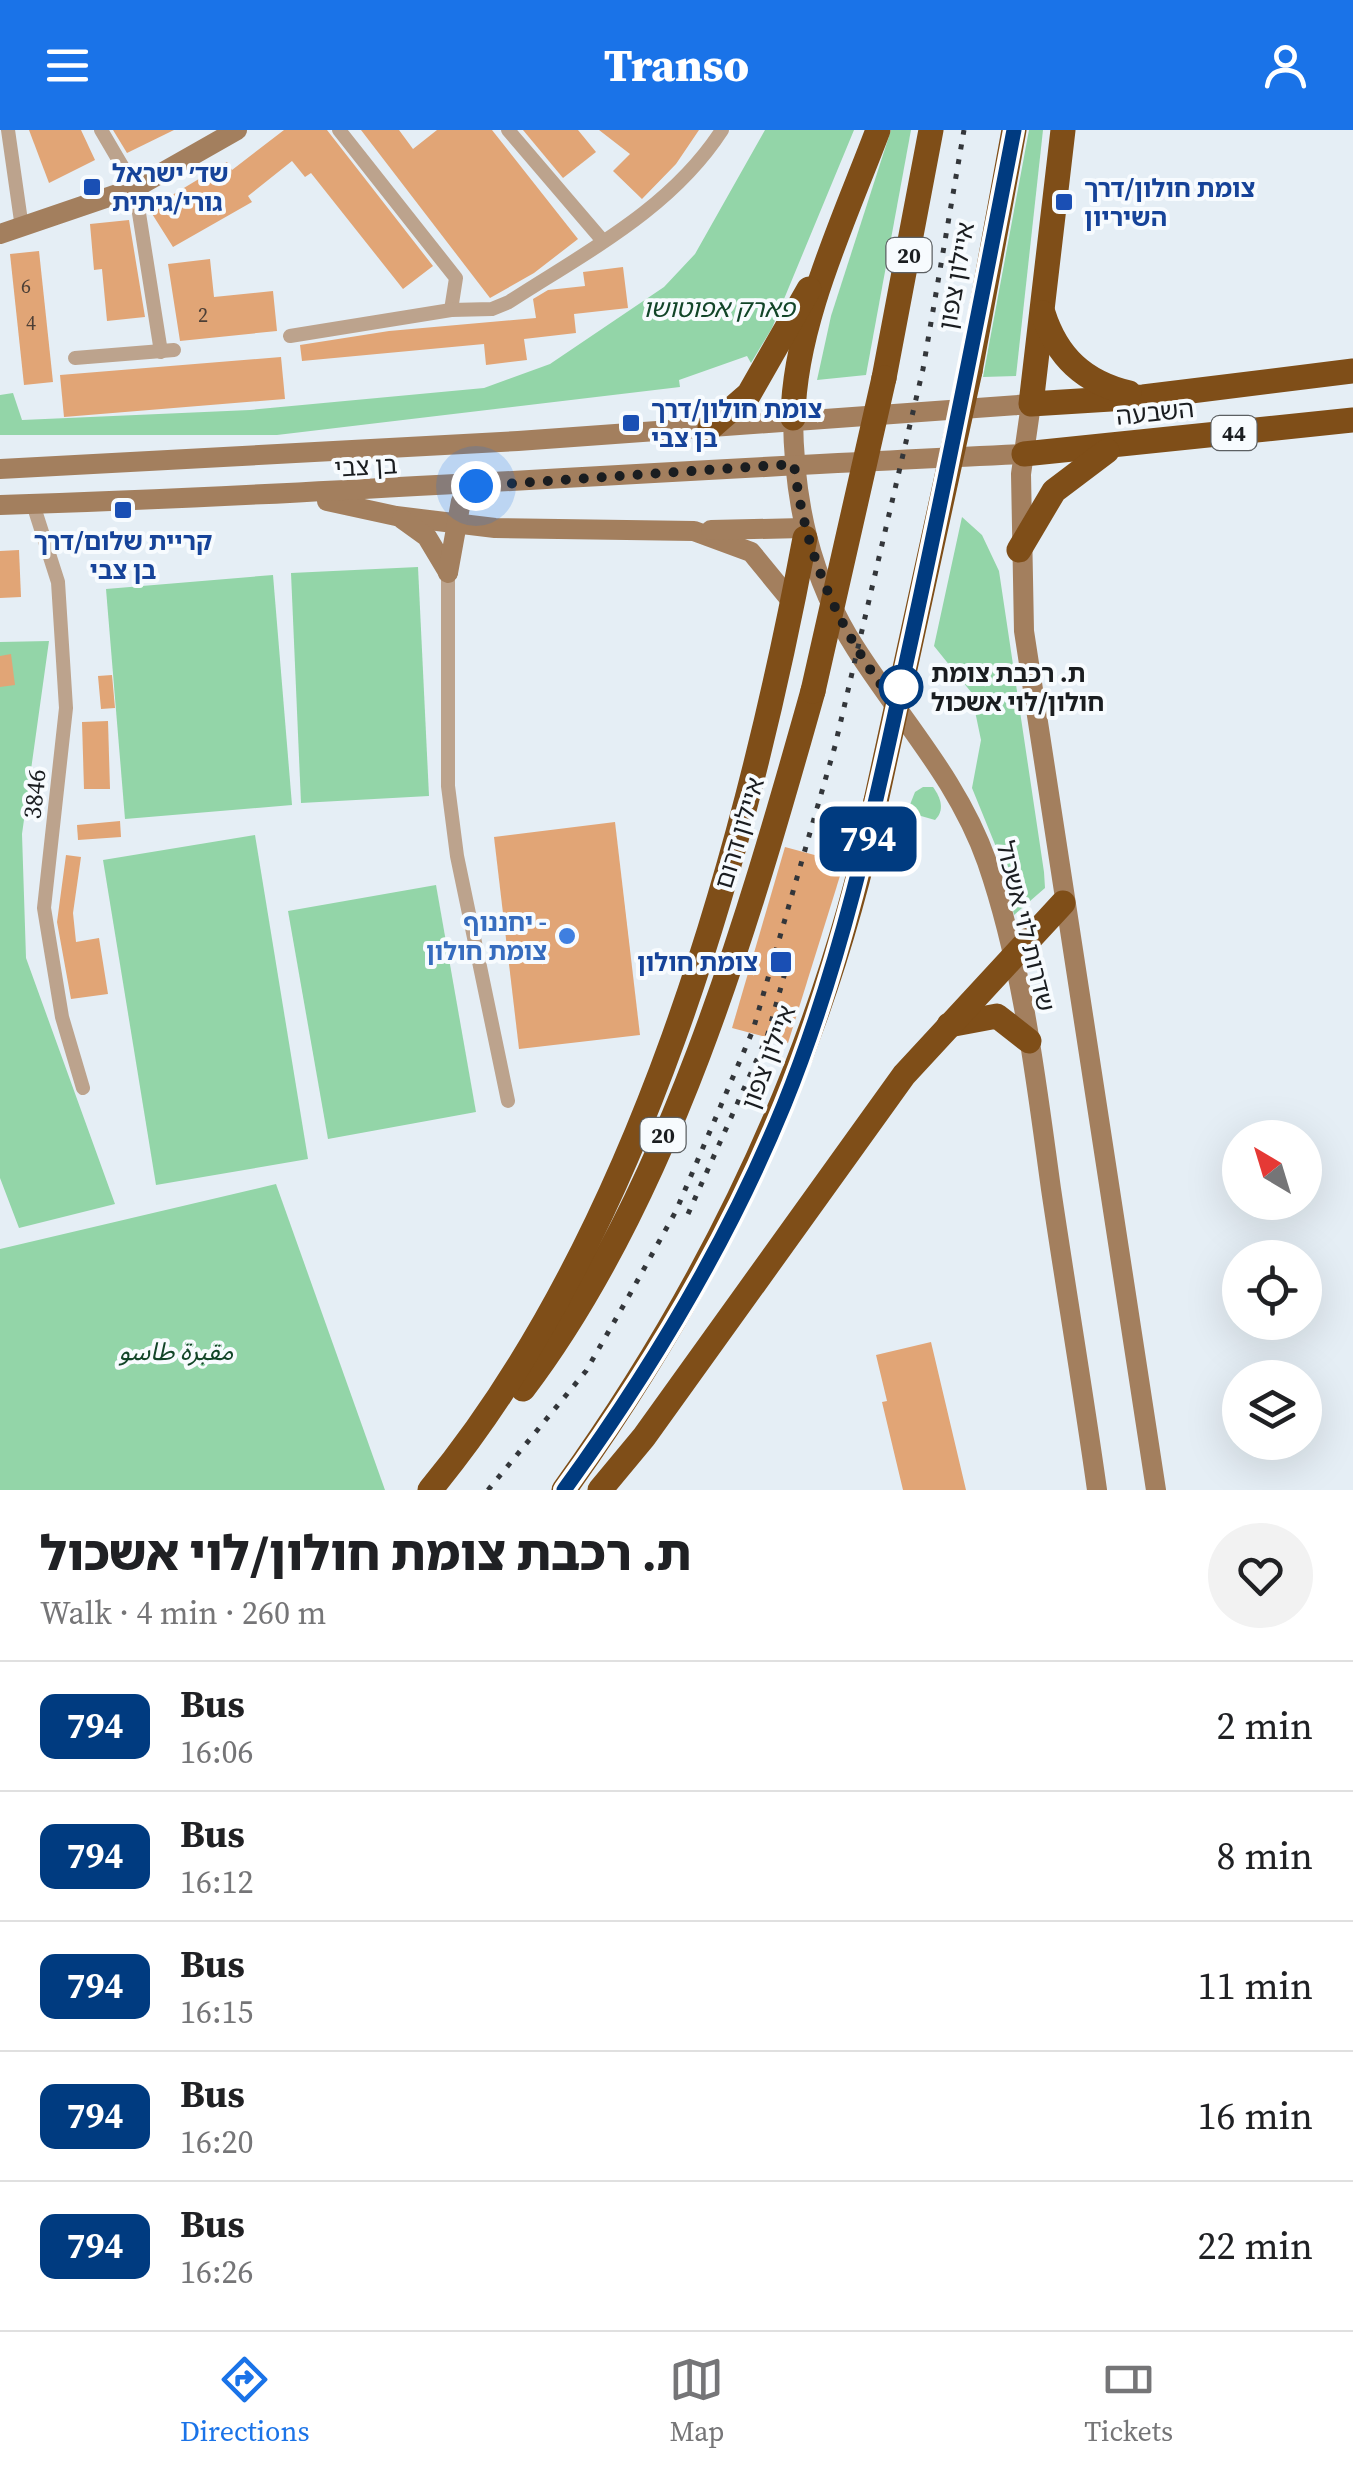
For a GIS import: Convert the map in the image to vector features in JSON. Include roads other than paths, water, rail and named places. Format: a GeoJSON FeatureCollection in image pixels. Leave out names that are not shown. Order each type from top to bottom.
{"type":"FeatureCollection","features":[{"type":"Feature","properties":{"kind":"highway"},"geometry":{"type":"LineString","coordinates":[[793,418],[794,380],[803,341],[878,130]]}},
{"type":"Feature","properties":{"kind":"highway","name":"איילון דרום"},"geometry":{"type":"LineString","coordinates":[[442,1490],[536,1370],[618,1236],[726,972],[813,691],[884,378],[931,130]]}},
{"type":"Feature","properties":{"kind":"highway","name":"איילון צפון"},"geometry":{"type":"LineString","coordinates":[[564,1490],[631,1396],[739,1206],[784,1107],[816,1016],[865,854],[970,372],[1014,130]]}},
{"type":"Feature","properties":{"kind":"highway"},"geometry":{"type":"LineString","coordinates":[[1031,404],[1063,130]]}},
{"type":"Feature","properties":{"kind":"highway"},"geometry":{"type":"LineString","coordinates":[[710,428],[749,394],[850,204]]}},
{"type":"Feature","properties":{"kind":"highway"},"geometry":{"type":"LineString","coordinates":[[1041,300],[1054,340],[1074,367],[1098,384],[1143,397]]}},
{"type":"Feature","properties":{"kind":"highway","name":"השבעה"},"geometry":{"type":"LineString","coordinates":[[1031,404],[1143,397],[1353,371]]}},
{"type":"Feature","properties":{"kind":"highway","name":"השבעה"},"geometry":{"type":"LineString","coordinates":[[1024,454],[1353,420]]}},
{"type":"Feature","properties":{"kind":"highway"},"geometry":{"type":"LineString","coordinates":[[1020,550],[1061,484],[1116,446]]}},
{"type":"Feature","properties":{"kind":"highway"},"geometry":{"type":"LineString","coordinates":[[430,1490],[511,1381],[537,1335],[585,1244],[645,1107],[724,874],[792,602],[804,533]]}},
{"type":"Feature","properties":{"kind":"highway"},"geometry":{"type":"LineString","coordinates":[[600,1490],[644,1436],[886,1097],[944,1027],[1063,903]]}},
{"type":"Feature","properties":{"kind":"highway"},"geometry":{"type":"LineString","coordinates":[[944,1027],[978,1016],[997,1016],[1028,1041]]}},
{"type":"Feature","properties":{"kind":"main road"},"geometry":{"type":"LineString","coordinates":[[0,234],[136,188],[237,130]]}},
{"type":"Feature","properties":{"kind":"main road","name":"44"},"geometry":{"type":"LineString","coordinates":[[793,418],[1031,404]]}},
{"type":"Feature","properties":{"kind":"main road","name":"שדרות לוי אשכול"},"geometry":{"type":"LineString","coordinates":[[1031,404],[1024,454],[1020,550],[1028,659],[1156,1490]]}},
{"type":"Feature","properties":{"kind":"main road","name":"בן צבי"},"geometry":{"type":"LineString","coordinates":[[0,469],[710,428],[793,418]]}},
{"type":"Feature","properties":{"kind":"main road","name":"שדרות לוי אשכול"},"geometry":{"type":"LineString","coordinates":[[793,418],[794,464],[804,533],[845,631],[931,750],[987,862],[1028,1041],[1097,1490]]}},
{"type":"Feature","properties":{"kind":"main road","name":"44"},"geometry":{"type":"LineString","coordinates":[[794,464],[1024,454]]}},
{"type":"Feature","properties":{"kind":"main road","name":"בן צבי"},"geometry":{"type":"LineString","coordinates":[[0,505],[476,486],[794,464]]}},
{"type":"Feature","properties":{"kind":"main road"},"geometry":{"type":"LineString","coordinates":[[448,574],[461,501],[476,486]]}},
{"type":"Feature","properties":{"kind":"main road"},"geometry":{"type":"LineString","coordinates":[[301,495],[396,516],[543,532],[804,533]]}},
{"type":"Feature","properties":{"kind":"main road"},"geometry":{"type":"LineString","coordinates":[[396,516],[427,537],[448,574]]}},
{"type":"Feature","properties":{"kind":"main road"},"geometry":{"type":"LineString","coordinates":[[694,531],[752,552],[792,602]]}},
{"type":"Feature","properties":{"kind":"street"},"geometry":{"type":"LineString","coordinates":[[8,130],[22,228]]}},
{"type":"Feature","properties":{"kind":"street"},"geometry":{"type":"LineString","coordinates":[[75,358],[168,351],[136,188],[101,130]]}},
{"type":"Feature","properties":{"kind":"street"},"geometry":{"type":"LineString","coordinates":[[338,130],[456,278],[451,310]]}},
{"type":"Feature","properties":{"kind":"street"},"geometry":{"type":"LineString","coordinates":[[508,130],[604,241]]}},
{"type":"Feature","properties":{"kind":"street"},"geometry":{"type":"LineString","coordinates":[[290,336],[451,310],[492,309],[510,302],[676,188],[722,130]]}},
{"type":"Feature","properties":{"kind":"street","name":"3846"},"geometry":{"type":"LineString","coordinates":[[33,504],[58,582],[66,708],[44,908],[62,1018],[83,1088]]}},
{"type":"Feature","properties":{"kind":"street"},"geometry":{"type":"LineString","coordinates":[[448,574],[448,786],[456,856],[508,1101]]}},
{"type":"Feature","properties":{"kind":"railway"},"geometry":{"type":"LineString","coordinates":[[488,1490],[586,1371],[676,1211],[753,1030],[835,746],[923,369],[964,130]]}},
{"type":"Feature","properties":{"kind":"railway"},"geometry":{"type":"LineString","coordinates":[[688,1214],[767,1037],[786,969]]}},
{"type":"Feature","properties":{"kind":"place","name":"שד׳ ישראל גורי/גיתית"},"geometry":{"type":"Point","coordinates":[92,187]}},
{"type":"Feature","properties":{"kind":"place","name":"צומת חולון/דרך השיריון"},"geometry":{"type":"Point","coordinates":[1064,202]}},
{"type":"Feature","properties":{"kind":"place","name":"צומת חולון/דרך בן צבי"},"geometry":{"type":"Point","coordinates":[631,423]}},
{"type":"Feature","properties":{"kind":"place","name":"קריית שלום/דרך בן צבי"},"geometry":{"type":"Point","coordinates":[123,510]}},
{"type":"Feature","properties":{"kind":"place","name":"ת. רכבת צומת חולון/לוי אשכול"},"geometry":{"type":"Point","coordinates":[901,687]}},
{"type":"Feature","properties":{"kind":"place","name":"יחננוף - צומת חולון"},"geometry":{"type":"Point","coordinates":[567,936]}},
{"type":"Feature","properties":{"kind":"place","name":"צומת חולון"},"geometry":{"type":"Point","coordinates":[781,962]}},
{"type":"Feature","properties":{"kind":"park label","name":"פארק אפוטושו"},"geometry":{"type":"Point","coordinates":[719,308]}},
{"type":"Feature","properties":{"kind":"park label","name":"مقبرة طاسو"},"geometry":{"type":"Point","coordinates":[176,1351]}}]}
